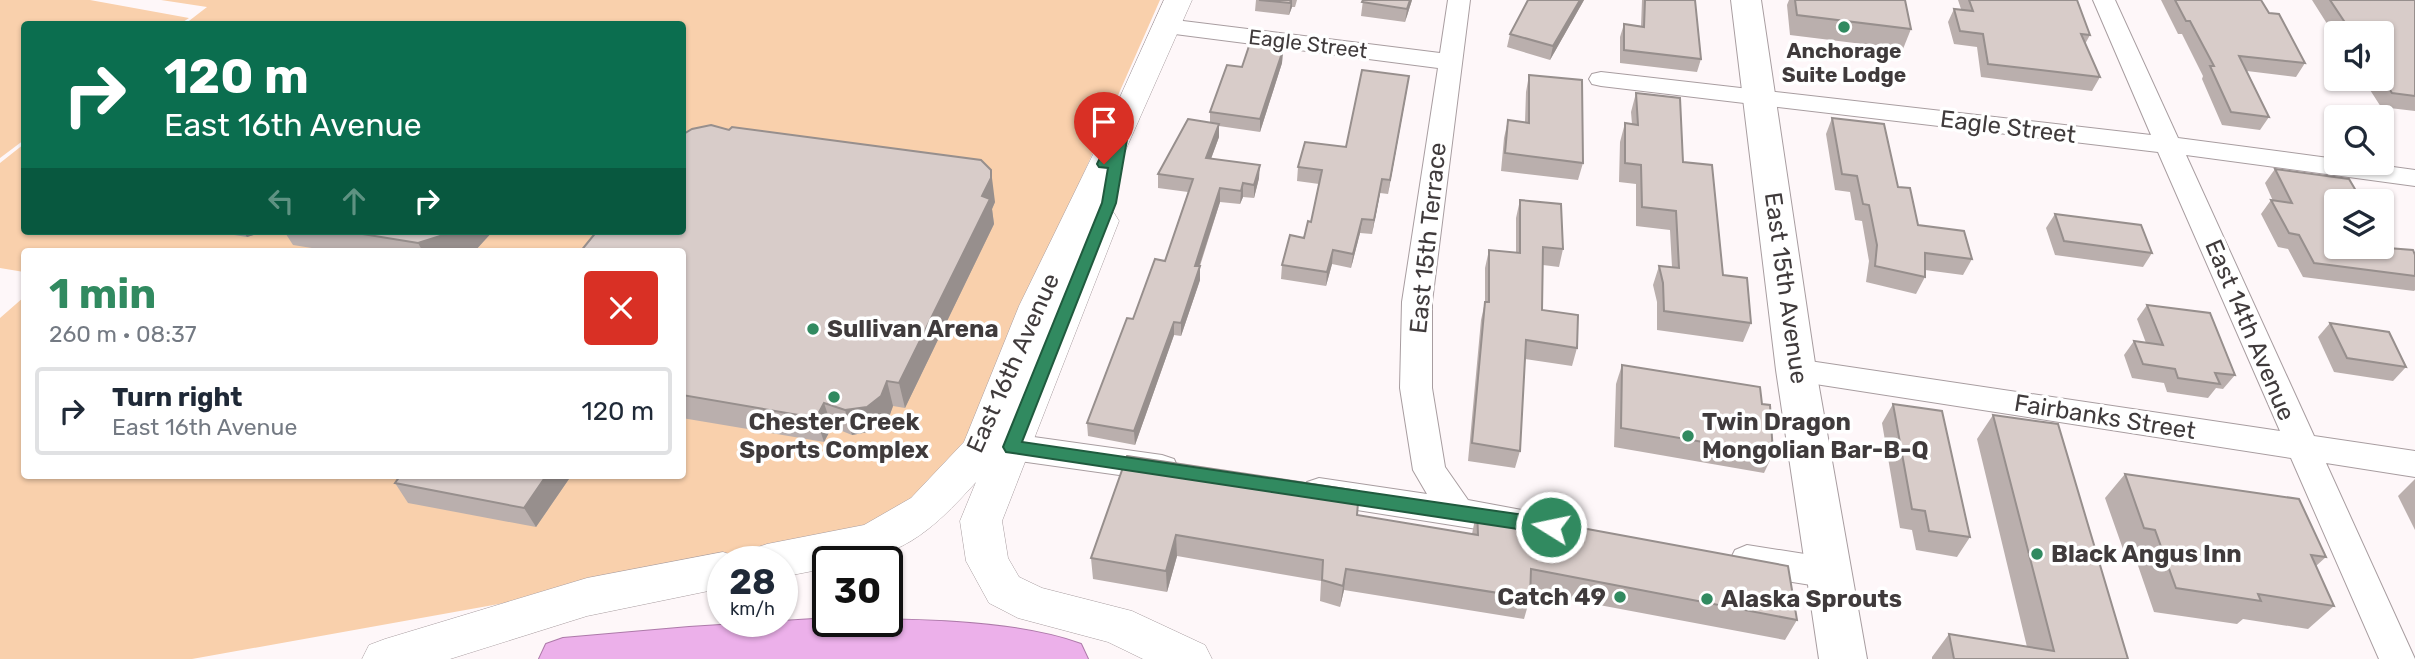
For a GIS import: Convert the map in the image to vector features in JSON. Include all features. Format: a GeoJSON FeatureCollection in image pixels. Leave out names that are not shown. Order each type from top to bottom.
{"type":"FeatureCollection","features":[{"type":"Feature","properties":{"kind":"highway"},"geometry":{"type":"LineString","coordinates":[[563,659],[716,644],[889,638],[1011,648],[1064,659]]}},
{"type":"Feature","properties":{"kind":"main road","name":"East 15th Avenue"},"geometry":{"type":"LineString","coordinates":[[1746,0],[1796,370],[1843,659]]}},
{"type":"Feature","properties":{"kind":"street","name":"East 15th Terrace"},"geometry":{"type":"LineString","coordinates":[[1457,511],[1429,470],[1416,388],[1417,302],[1459,0]]}},
{"type":"Feature","properties":{"kind":"street","name":"East 14th Avenue"},"geometry":{"type":"LineString","coordinates":[[2104,0],[2396,659]]}},
{"type":"Feature","properties":{"kind":"street","name":"Eagle Street"},"geometry":{"type":"LineString","coordinates":[[1172,13],[1450,62]]}},
{"type":"Feature","properties":{"kind":"street","name":"East 16th Avenue"},"geometry":{"type":"LineString","coordinates":[[798,556],[873,541],[926,510],[981,450],[1037,306],[1122,128],[1172,13]]}},
{"type":"Feature","properties":{"kind":"street","name":"Eagle Street"},"geometry":{"type":"LineString","coordinates":[[1601,79],[2170,145],[2415,178]]}},
{"type":"Feature","properties":{"kind":"street","name":"East 16th Avenue"},"geometry":{"type":"LineString","coordinates":[[1122,128],[1109,203],[981,521],[986,561],[1004,590],[1034,605],[1116,625],[1189,659]]}},
{"type":"Feature","properties":{"kind":"street","name":"Fairbanks Street"},"geometry":{"type":"LineString","coordinates":[[1796,370],[2415,464]]}},
{"type":"Feature","properties":{"kind":"street"},"geometry":{"type":"LineString","coordinates":[[1012,447],[1195,473]]}},
{"type":"Feature","properties":{"kind":"street"},"geometry":{"type":"LineString","coordinates":[[1289,487],[1547,526]]}},
{"type":"Feature","properties":{"kind":"street"},"geometry":{"type":"LineString","coordinates":[[1719,555],[1830,573]]}},
{"type":"Feature","properties":{"kind":"street"},"geometry":{"type":"LineString","coordinates":[[385,659],[587,597],[707,573]]}},
{"type":"Feature","properties":{"kind":"shaded area"},"geometry":{"type":"Polygon","coordinates":[[[0,0],[90,0],[189,18],[184,21],[21,21],[21,142],[0,158],[0,0]]]}},
{"type":"Feature","properties":{"kind":"shaded area","name":"Chester Creek Sports Complex"},"geometry":{"type":"Polygon","coordinates":[[[161,0],[1160,0],[928,527],[812,546],[798,551],[798,546],[707,546],[707,567],[192,659],[0,659],[0,318],[21,300],[21,479],[686,479],[686,248],[21,248],[21,272],[0,268],[0,163],[21,146],[21,235],[686,235],[686,21],[189,21],[207,7],[161,0]]]}},
{"type":"Feature","properties":{"kind":"building"},"geometry":{"type":"Polygon","coordinates":[[[1259,0],[1291,0],[1290,3],[1259,0]]]}},
{"type":"Feature","properties":{"kind":"building"},"geometry":{"type":"Polygon","coordinates":[[[1410,0],[1407,9],[1362,2],[1410,0]]]}},
{"type":"Feature","properties":{"kind":"building"},"geometry":{"type":"Polygon","coordinates":[[[1528,0],[1580,0],[1553,46],[1510,34],[1528,0]]]}},
{"type":"Feature","properties":{"kind":"building"},"geometry":{"type":"Polygon","coordinates":[[[1645,0],[1695,0],[1701,59],[1624,50],[1624,24],[1644,27],[1645,0]]]}},
{"type":"Feature","properties":{"kind":"building"},"geometry":{"type":"Polygon","coordinates":[[[1795,0],[1905,0],[1911,29],[1797,15],[1795,0]]]}},
{"type":"Feature","properties":{"kind":"building"},"geometry":{"type":"Polygon","coordinates":[[[1969,0],[2077,0],[2090,35],[2081,34],[2100,77],[1988,64],[1983,34],[1960,31],[1954,9],[1973,11],[1969,0]]]}},
{"type":"Feature","properties":{"kind":"building"},"geometry":{"type":"Polygon","coordinates":[[[2175,0],[2261,0],[2269,13],[2279,14],[2305,63],[2239,56],[2269,117],[2231,112],[2210,66],[2214,66],[2190,21],[2186,21],[2175,0]]]}},
{"type":"Feature","properties":{"kind":"building"},"geometry":{"type":"Polygon","coordinates":[[[2330,0],[2415,0],[2415,96],[2391,91],[2394,91],[2394,21],[2344,21],[2330,0]]]}},
{"type":"Feature","properties":{"kind":"building"},"geometry":{"type":"Polygon","coordinates":[[[1249,46],[1283,50],[1260,119],[1210,112],[1227,65],[1242,67],[1249,46]]]}},
{"type":"Feature","properties":{"kind":"building"},"geometry":{"type":"Polygon","coordinates":[[[1362,70],[1409,76],[1390,180],[1382,179],[1374,220],[1362,219],[1353,254],[1333,250],[1327,272],[1282,265],[1290,235],[1304,238],[1308,221],[1311,222],[1322,170],[1298,167],[1305,142],[1346,147],[1362,70]]]}},
{"type":"Feature","properties":{"kind":"building"},"geometry":{"type":"Polygon","coordinates":[[[1529,75],[1582,80],[1583,163],[1505,153],[1508,120],[1529,123],[1529,75]]]}},
{"type":"Feature","properties":{"kind":"building"},"geometry":{"type":"Polygon","coordinates":[[[1636,93],[1680,98],[1683,162],[1712,165],[1723,275],[1747,278],[1751,323],[1664,311],[1659,266],[1679,268],[1676,211],[1642,207],[1641,165],[1625,163],[1625,123],[1638,125],[1636,93]]]}},
{"type":"Feature","properties":{"kind":"building"},"geometry":{"type":"Polygon","coordinates":[[[1832,118],[1884,124],[1898,187],[1910,188],[1918,225],[1964,231],[1972,259],[1925,253],[1925,277],[1875,266],[1877,245],[1869,205],[1863,204],[1857,176],[1842,174],[1832,118]]]}},
{"type":"Feature","properties":{"kind":"building"},"geometry":{"type":"Polygon","coordinates":[[[1188,119],[1219,124],[1206,158],[1260,165],[1254,185],[1243,183],[1241,191],[1220,188],[1195,266],[1200,266],[1181,323],[1174,322],[1134,431],[1087,423],[1127,318],[1133,319],[1155,259],[1165,261],[1193,179],[1158,174],[1188,119]]]}},
{"type":"Feature","properties":{"kind":"building","name":"Sullivan Arena"},"geometry":{"type":"Polygon","coordinates":[[[711,125],[729,130],[732,127],[981,160],[991,170],[991,178],[982,196],[990,199],[899,383],[887,381],[881,396],[867,407],[845,410],[824,403],[816,418],[686,396],[686,248],[583,248],[594,235],[686,235],[686,133],[711,125]]]}},
{"type":"Feature","properties":{"kind":"building"},"geometry":{"type":"Polygon","coordinates":[[[2275,169],[2349,179],[2355,189],[2324,189],[2324,259],[2394,259],[2394,248],[2413,250],[2415,276],[2314,263],[2299,235],[2289,233],[2271,200],[2292,203],[2275,169]]]}},
{"type":"Feature","properties":{"kind":"building"},"geometry":{"type":"Polygon","coordinates":[[[1520,200],[1561,204],[1563,249],[1543,247],[1542,310],[1578,315],[1577,348],[1526,340],[1520,451],[1472,443],[1485,302],[1489,302],[1489,250],[1520,253],[1520,200]]]}},
{"type":"Feature","properties":{"kind":"building"},"geometry":{"type":"Polygon","coordinates":[[[2055,214],[2141,225],[2152,253],[2064,241],[2055,214]]]}},
{"type":"Feature","properties":{"kind":"building"},"geometry":{"type":"Polygon","coordinates":[[[369,235],[443,235],[418,243],[369,235]]]}},
{"type":"Feature","properties":{"kind":"building"},"geometry":{"type":"Polygon","coordinates":[[[2147,305],[2210,313],[2235,375],[2215,373],[2220,384],[2178,378],[2175,369],[2143,364],[2134,341],[2163,345],[2147,305]]]}},
{"type":"Feature","properties":{"kind":"building"},"geometry":{"type":"Polygon","coordinates":[[[2330,323],[2389,332],[2406,367],[2347,358],[2330,323]]]}},
{"type":"Feature","properties":{"kind":"building","name":"Twin Dragon Mongolian Bar-B-Q"},"geometry":{"type":"Polygon","coordinates":[[[1622,365],[1760,387],[1762,404],[1770,405],[1773,454],[1621,428],[1622,365]]]}},
{"type":"Feature","properties":{"kind":"building"},"geometry":{"type":"Polygon","coordinates":[[[1893,404],[1942,411],[1970,537],[1929,531],[1925,511],[1912,509],[1893,404]]]}},
{"type":"Feature","properties":{"kind":"building"},"geometry":{"type":"Polygon","coordinates":[[[1993,415],[2058,424],[2128,659],[1954,659],[1949,634],[2054,651],[1993,415]]]}},
{"type":"Feature","properties":{"kind":"building"},"geometry":{"type":"Polygon","coordinates":[[[1127,456],[1359,491],[1357,515],[1478,535],[1477,509],[1533,522],[1533,519],[1788,566],[1797,620],[1531,569],[1530,598],[1346,569],[1343,586],[1322,580],[1323,560],[1176,535],[1166,571],[1091,558],[1127,456]]]}},
{"type":"Feature","properties":{"kind":"building"},"geometry":{"type":"Polygon","coordinates":[[[2125,474],[2299,499],[2326,557],[2311,555],[2334,606],[2258,594],[2261,601],[2176,588],[2155,530],[2144,528],[2125,474]]]}},
{"type":"Feature","properties":{"kind":"building"},"geometry":{"type":"Polygon","coordinates":[[[398,479],[544,479],[524,508],[395,483],[398,479]]]}},
{"type":"Feature","properties":{"kind":"place","name":"Anchorage Suite Lodge"},"geometry":{"type":"Point","coordinates":[1844,27]}},
{"type":"Feature","properties":{"kind":"place","name":"Sullivan Arena"},"geometry":{"type":"Point","coordinates":[813,329]}},
{"type":"Feature","properties":{"kind":"place","name":"Chester Creek Sports Complex"},"geometry":{"type":"Point","coordinates":[834,397]}},
{"type":"Feature","properties":{"kind":"place","name":"Twin Dragon Mongolian Bar-B-Q"},"geometry":{"type":"Point","coordinates":[1688,436]}},
{"type":"Feature","properties":{"kind":"place","name":"Black Angus Inn"},"geometry":{"type":"Point","coordinates":[2037,554]}},
{"type":"Feature","properties":{"kind":"place","name":"Catch 49"},"geometry":{"type":"Point","coordinates":[1620,597]}},
{"type":"Feature","properties":{"kind":"place","name":"Alaska Sprouts"},"geometry":{"type":"Point","coordinates":[1707,599]}},
{"type":"Feature","properties":{"kind":"route"},"geometry":{"type":"LineString","coordinates":[[1104,164],[1122,128],[1109,203],[1012,447],[1551,527]]}}]}
